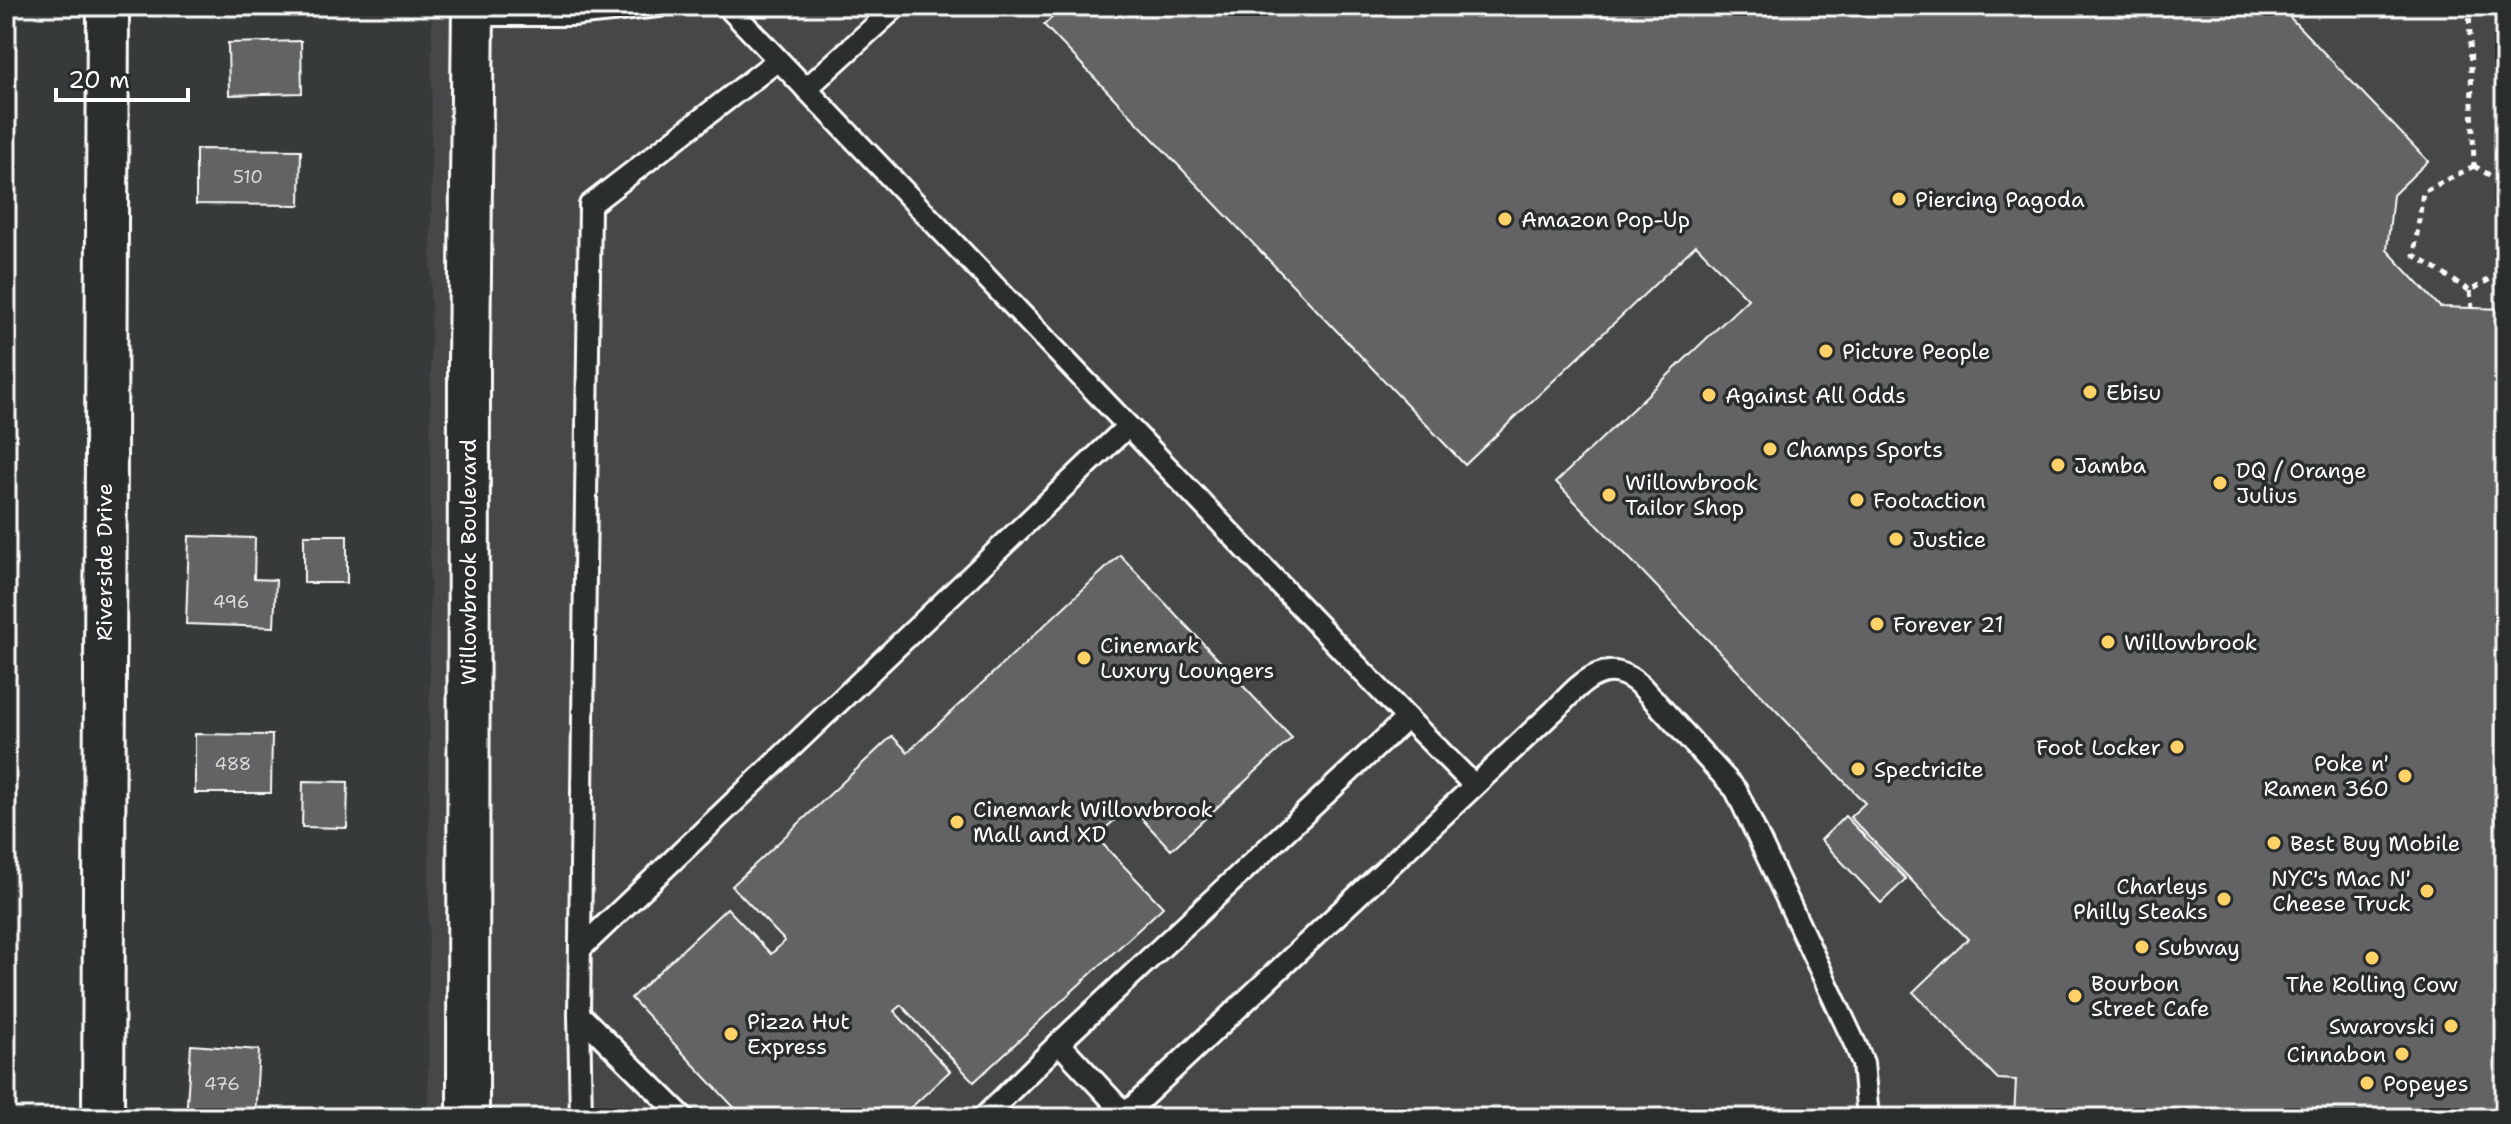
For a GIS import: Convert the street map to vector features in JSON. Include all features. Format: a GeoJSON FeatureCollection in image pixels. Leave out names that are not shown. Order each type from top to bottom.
{"type":"FeatureCollection","features":[{"type":"Feature","properties":{"kind":"street","name":"Riverside Drive"},"geometry":{"type":"LineString","coordinates":[[103,1118],[108,6]]}},
{"type":"Feature","properties":{"kind":"street","name":"Willowbrook Boulevard"},"geometry":{"type":"LineString","coordinates":[[468,1118],[469,362],[473,11]]}},
{"type":"Feature","properties":{"kind":"lane"},"geometry":{"type":"LineString","coordinates":[[473,11],[573,15],[659,6]]}},
{"type":"Feature","properties":{"kind":"lane"},"geometry":{"type":"LineString","coordinates":[[727,6],[1474,785]]}},
{"type":"Feature","properties":{"kind":"lane"},"geometry":{"type":"LineString","coordinates":[[806,89],[897,6]]}},
{"type":"Feature","properties":{"kind":"lane"},"geometry":{"type":"LineString","coordinates":[[581,1118],[579,1014],[590,205],[778,60]]}},
{"type":"Feature","properties":{"kind":"lane"},"geometry":{"type":"LineString","coordinates":[[580,949],[1128,426]]}},
{"type":"Feature","properties":{"kind":"lane"},"geometry":{"type":"LineString","coordinates":[[1059,1043],[1123,1116],[1582,682],[1599,673],[1615,672],[1629,675],[1736,790],[1863,1063],[1868,1118]]}},
{"type":"Feature","properties":{"kind":"lane"},"geometry":{"type":"LineString","coordinates":[[983,1118],[1059,1043],[1407,718]]}},
{"type":"Feature","properties":{"kind":"lane"},"geometry":{"type":"LineString","coordinates":[[579,1014],[684,1118]]}},
{"type":"Feature","properties":{"kind":"path"},"geometry":{"type":"LineString","coordinates":[[2469,6],[2474,166]]}},
{"type":"Feature","properties":{"kind":"path"},"geometry":{"type":"LineString","coordinates":[[2474,166],[2505,184]]}},
{"type":"Feature","properties":{"kind":"path"},"geometry":{"type":"LineString","coordinates":[[2470,291],[2414,255],[2423,192],[2474,166]]}},
{"type":"Feature","properties":{"kind":"path"},"geometry":{"type":"LineString","coordinates":[[2470,291],[2505,270]]}},
{"type":"Feature","properties":{"kind":"path"},"geometry":{"type":"LineString","coordinates":[[2470,291],[2472,308]]}},
{"type":"Feature","properties":{"kind":"shaded area"},"geometry":{"type":"Polygon","coordinates":[[[432,6],[2505,6],[2505,1118],[428,1118],[432,6]]]}},
{"type":"Feature","properties":{"kind":"building","name":"Willowbrook"},"geometry":{"type":"Polygon","coordinates":[[[1064,6],[2279,6],[2428,161],[2393,195],[2387,250],[2440,307],[2505,309],[2505,1118],[1994,1118],[2014,1117],[2016,1080],[1998,1079],[1913,992],[1968,939],[1850,817],[1865,803],[1556,482],[1748,299],[1696,245],[1465,465],[1044,25],[1064,6]]]}},
{"type":"Feature","properties":{"kind":"building"},"geometry":{"type":"Polygon","coordinates":[[[301,41],[302,93],[229,95],[228,43],[301,41]]]}},
{"type":"Feature","properties":{"kind":"building"},"geometry":{"type":"Polygon","coordinates":[[[13,79],[13,121],[6,121],[6,80],[13,79]]]}},
{"type":"Feature","properties":{"kind":"building"},"geometry":{"type":"Polygon","coordinates":[[[196,149],[301,150],[300,205],[196,204],[196,149]]]}},
{"type":"Feature","properties":{"kind":"building"},"geometry":{"type":"Polygon","coordinates":[[[6,231],[12,231],[12,259],[6,259],[6,231]]]}},
{"type":"Feature","properties":{"kind":"building"},"geometry":{"type":"Polygon","coordinates":[[[304,535],[347,535],[347,583],[304,583],[304,535]]]}},
{"type":"Feature","properties":{"kind":"building"},"geometry":{"type":"Polygon","coordinates":[[[189,536],[255,538],[254,579],[276,580],[274,627],[186,624],[189,536]]]}},
{"type":"Feature","properties":{"kind":"building","name":"Cinemark Willowbrook Mall and XD"},"geometry":{"type":"Polygon","coordinates":[[[1120,555],[1292,738],[1171,850],[1130,806],[1096,837],[1163,907],[974,1082],[901,1005],[894,1011],[950,1071],[900,1118],[744,1118],[631,998],[727,908],[771,954],[785,941],[732,886],[892,736],[908,752],[1120,555]]]}},
{"type":"Feature","properties":{"kind":"building"},"geometry":{"type":"Polygon","coordinates":[[[195,734],[272,735],[271,793],[195,793],[195,734]]]}},
{"type":"Feature","properties":{"kind":"building"},"geometry":{"type":"Polygon","coordinates":[[[303,781],[348,782],[347,828],[302,827],[303,781]]]}},
{"type":"Feature","properties":{"kind":"building"},"geometry":{"type":"Polygon","coordinates":[[[1845,816],[1906,879],[1881,903],[1821,840],[1845,816]]]}},
{"type":"Feature","properties":{"kind":"building"},"geometry":{"type":"Polygon","coordinates":[[[191,1045],[259,1050],[255,1118],[186,1118],[191,1045]]]}},
{"type":"Feature","properties":{"kind":"place","name":"Piercing Pagoda"},"geometry":{"type":"Point","coordinates":[1899,199]}},
{"type":"Feature","properties":{"kind":"place","name":"Amazon Pop-Up"},"geometry":{"type":"Point","coordinates":[1505,219]}},
{"type":"Feature","properties":{"kind":"place","name":"Picture People"},"geometry":{"type":"Point","coordinates":[1826,351]}},
{"type":"Feature","properties":{"kind":"place","name":"Ebisu"},"geometry":{"type":"Point","coordinates":[2090,392]}},
{"type":"Feature","properties":{"kind":"place","name":"Against All Odds"},"geometry":{"type":"Point","coordinates":[1709,395]}},
{"type":"Feature","properties":{"kind":"place","name":"Champs Sports"},"geometry":{"type":"Point","coordinates":[1770,449]}},
{"type":"Feature","properties":{"kind":"place","name":"Jamba"},"geometry":{"type":"Point","coordinates":[2058,465]}},
{"type":"Feature","properties":{"kind":"place","name":"DQ / Orange Julius"},"geometry":{"type":"Point","coordinates":[2220,483]}},
{"type":"Feature","properties":{"kind":"place","name":"Willowbrook Tailor Shop"},"geometry":{"type":"Point","coordinates":[1609,495]}},
{"type":"Feature","properties":{"kind":"place","name":"Footaction"},"geometry":{"type":"Point","coordinates":[1857,500]}},
{"type":"Feature","properties":{"kind":"place","name":"Justice"},"geometry":{"type":"Point","coordinates":[1896,539]}},
{"type":"Feature","properties":{"kind":"place","name":"Forever 21"},"geometry":{"type":"Point","coordinates":[1877,624]}},
{"type":"Feature","properties":{"kind":"place","name":"Willowbrook"},"geometry":{"type":"Point","coordinates":[2108,642]}},
{"type":"Feature","properties":{"kind":"place","name":"Cinemark Luxury Loungers"},"geometry":{"type":"Point","coordinates":[1084,658]}},
{"type":"Feature","properties":{"kind":"place","name":"Foot Locker"},"geometry":{"type":"Point","coordinates":[2177,747]}},
{"type":"Feature","properties":{"kind":"place","name":"Spectricite"},"geometry":{"type":"Point","coordinates":[1858,769]}},
{"type":"Feature","properties":{"kind":"place","name":"Poke n' Ramen 360"},"geometry":{"type":"Point","coordinates":[2405,776]}},
{"type":"Feature","properties":{"kind":"place","name":"Cinemark Willowbrook Mall and XD"},"geometry":{"type":"Point","coordinates":[957,822]}},
{"type":"Feature","properties":{"kind":"place","name":"Best Buy Mobile"},"geometry":{"type":"Point","coordinates":[2274,843]}},
{"type":"Feature","properties":{"kind":"place","name":"NYC's Mac N' Cheese Truck"},"geometry":{"type":"Point","coordinates":[2427,891]}},
{"type":"Feature","properties":{"kind":"place","name":"Charleys Philly Steaks"},"geometry":{"type":"Point","coordinates":[2224,899]}},
{"type":"Feature","properties":{"kind":"place","name":"Subway"},"geometry":{"type":"Point","coordinates":[2142,947]}},
{"type":"Feature","properties":{"kind":"place","name":"The Rolling Cow"},"geometry":{"type":"Point","coordinates":[2372,958]}},
{"type":"Feature","properties":{"kind":"place","name":"Bourbon Street Cafe"},"geometry":{"type":"Point","coordinates":[2075,996]}},
{"type":"Feature","properties":{"kind":"place","name":"Swarovski"},"geometry":{"type":"Point","coordinates":[2451,1026]}},
{"type":"Feature","properties":{"kind":"place","name":"Pizza Hut Express"},"geometry":{"type":"Point","coordinates":[731,1034]}},
{"type":"Feature","properties":{"kind":"place","name":"Cinnabon"},"geometry":{"type":"Point","coordinates":[2402,1054]}},
{"type":"Feature","properties":{"kind":"place","name":"Popeyes"},"geometry":{"type":"Point","coordinates":[2367,1083]}}]}
